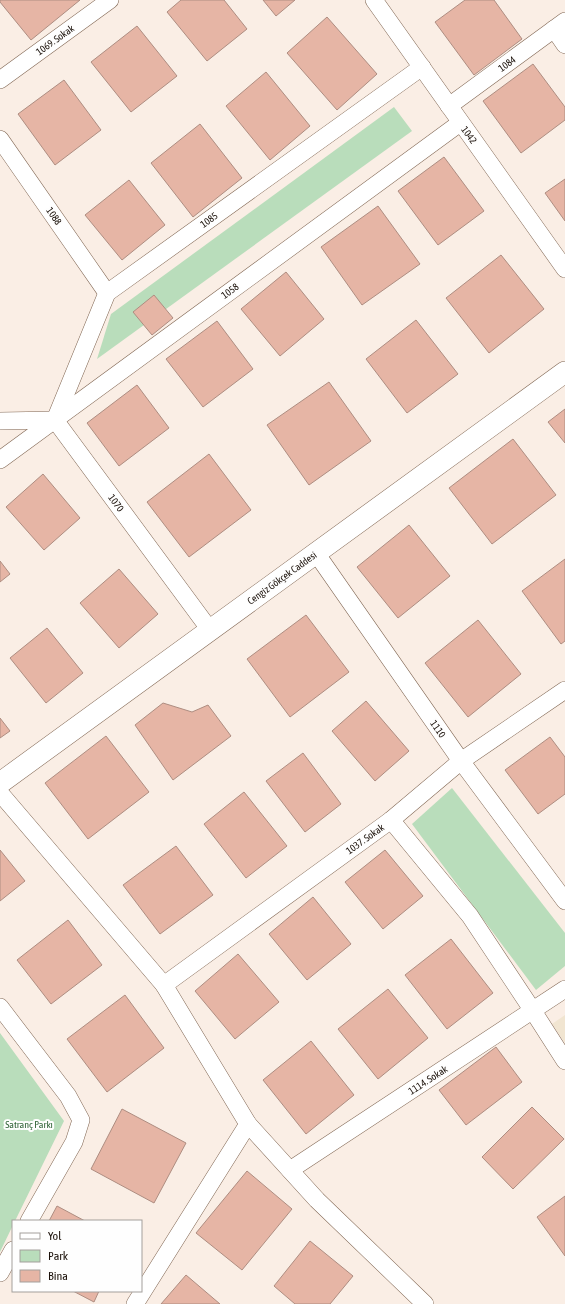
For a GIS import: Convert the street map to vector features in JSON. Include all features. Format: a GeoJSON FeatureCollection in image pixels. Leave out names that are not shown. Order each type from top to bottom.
{"type":"FeatureCollection","features":[{"type":"Feature","properties":{"kind":"street","name":"1069. Sokak"},"geometry":{"type":"LineString","coordinates":[[0,80],[110,0]]}},
{"type":"Feature","properties":{"kind":"street","name":"1042"},"geometry":{"type":"LineString","coordinates":[[374,0],[565,269]]}},
{"type":"Feature","properties":{"kind":"street"},"geometry":{"type":"LineString","coordinates":[[560,25],[565,45]]}},
{"type":"Feature","properties":{"kind":"street","name":"1084"},"geometry":{"type":"LineString","coordinates":[[449,106],[560,25]]}},
{"type":"Feature","properties":{"kind":"street","name":"1085"},"geometry":{"type":"LineString","coordinates":[[107,293],[422,67]]}},
{"type":"Feature","properties":{"kind":"street","name":"1058"},"geometry":{"type":"LineString","coordinates":[[0,460],[460,122]]}},
{"type":"Feature","properties":{"kind":"street","name":"1088"},"geometry":{"type":"LineString","coordinates":[[0,139],[107,293]]}},
{"type":"Feature","properties":{"kind":"street"},"geometry":{"type":"LineString","coordinates":[[0,421],[55,420],[107,293]]}},
{"type":"Feature","properties":{"kind":"street","name":"Cengiz Gökçek Caddesi"},"geometry":{"type":"LineString","coordinates":[[0,784],[565,372]]}},
{"type":"Feature","properties":{"kind":"street","name":"1070"},"geometry":{"type":"LineString","coordinates":[[55,420],[210,630]]}},
{"type":"Feature","properties":{"kind":"street","name":"1110"},"geometry":{"type":"LineString","coordinates":[[316,553],[461,761],[565,901]]}},
{"type":"Feature","properties":{"kind":"street","name":"1037. Sokak"},"geometry":{"type":"LineString","coordinates":[[164,985],[391,820],[461,761],[565,690]]}},
{"type":"Feature","properties":{"kind":"street"},"geometry":{"type":"LineString","coordinates":[[0,793],[164,985],[248,1124],[317,1200],[425,1304]]}},
{"type":"Feature","properties":{"kind":"street"},"geometry":{"type":"LineString","coordinates":[[391,820],[470,916],[565,1061]]}},
{"type":"Feature","properties":{"kind":"street","name":"1114. Sokak"},"geometry":{"type":"LineString","coordinates":[[290,1170],[565,989]]}},
{"type":"Feature","properties":{"kind":"street"},"geometry":{"type":"LineString","coordinates":[[0,1007],[68,1096],[81,1120],[74,1142],[30,1220]]}},
{"type":"Feature","properties":{"kind":"street"},"geometry":{"type":"LineString","coordinates":[[135,1304],[248,1124]]}},
{"type":"Feature","properties":{"kind":"street"},"geometry":{"type":"LineString","coordinates":[[0,1273],[12,1252]]}},
{"type":"Feature","properties":{"kind":"shaded area"},"geometry":{"type":"Polygon","coordinates":[[[565,1015],[565,1043],[552,1024],[565,1015]]]}},
{"type":"Feature","properties":{"kind":"green space"},"geometry":{"type":"Polygon","coordinates":[[[394,107],[412,131],[97,359],[111,314],[394,107]]]}},
{"type":"Feature","properties":{"kind":"green space"},"geometry":{"type":"Polygon","coordinates":[[[452,788],[565,933],[565,966],[536,990],[412,824],[452,788]]]}},
{"type":"Feature","properties":{"kind":"green space","name":"Satranç Parkı"},"geometry":{"type":"Polygon","coordinates":[[[0,1033],[64,1121],[15,1220],[12,1220],[12,1227],[0,1252],[0,1033]]]}},
{"type":"Feature","properties":{"kind":"building"},"geometry":{"type":"Polygon","coordinates":[[[0,0],[80,0],[31,40],[0,2],[0,0]]]}},
{"type":"Feature","properties":{"kind":"building"},"geometry":{"type":"Polygon","coordinates":[[[181,0],[224,0],[247,29],[207,61],[167,12],[181,0]]]}},
{"type":"Feature","properties":{"kind":"building"},"geometry":{"type":"Polygon","coordinates":[[[263,0],[295,0],[276,16],[263,0]]]}},
{"type":"Feature","properties":{"kind":"building"},"geometry":{"type":"Polygon","coordinates":[[[465,0],[494,0],[522,39],[474,75],[435,22],[465,0]]]}},
{"type":"Feature","properties":{"kind":"building"},"geometry":{"type":"Polygon","coordinates":[[[327,17],[377,74],[337,110],[287,53],[327,17]]]}},
{"type":"Feature","properties":{"kind":"building"},"geometry":{"type":"Polygon","coordinates":[[[137,26],[177,76],[131,112],[91,62],[137,26]]]}},
{"type":"Feature","properties":{"kind":"building"},"geometry":{"type":"Polygon","coordinates":[[[533,64],[565,107],[565,120],[521,153],[483,101],[533,64]]]}},
{"type":"Feature","properties":{"kind":"building"},"geometry":{"type":"Polygon","coordinates":[[[266,72],[310,126],[270,160],[226,106],[266,72]]]}},
{"type":"Feature","properties":{"kind":"building"},"geometry":{"type":"Polygon","coordinates":[[[64,80],[101,130],[55,165],[18,114],[64,80]]]}},
{"type":"Feature","properties":{"kind":"building"},"geometry":{"type":"Polygon","coordinates":[[[200,124],[242,178],[193,217],[151,163],[200,124]]]}},
{"type":"Feature","properties":{"kind":"building"},"geometry":{"type":"Polygon","coordinates":[[[444,157],[484,211],[438,245],[398,191],[444,157]]]}},
{"type":"Feature","properties":{"kind":"building"},"geometry":{"type":"Polygon","coordinates":[[[565,179],[565,221],[545,193],[565,179]]]}},
{"type":"Feature","properties":{"kind":"building"},"geometry":{"type":"Polygon","coordinates":[[[129,180],[165,225],[122,260],[85,215],[129,180]]]}},
{"type":"Feature","properties":{"kind":"building"},"geometry":{"type":"Polygon","coordinates":[[[378,206],[420,264],[362,305],[321,247],[378,206]]]}},
{"type":"Feature","properties":{"kind":"building"},"geometry":{"type":"Polygon","coordinates":[[[501,255],[544,309],[489,353],[446,298],[501,255]]]}},
{"type":"Feature","properties":{"kind":"building"},"geometry":{"type":"Polygon","coordinates":[[[286,272],[324,319],[280,356],[241,309],[286,272]]]}},
{"type":"Feature","properties":{"kind":"building"},"geometry":{"type":"Polygon","coordinates":[[[154,295],[173,318],[152,335],[133,312],[154,295]]]}},
{"type":"Feature","properties":{"kind":"building"},"geometry":{"type":"Polygon","coordinates":[[[416,320],[458,374],[407,413],[366,359],[416,320]]]}},
{"type":"Feature","properties":{"kind":"building"},"geometry":{"type":"Polygon","coordinates":[[[217,321],[253,369],[203,407],[166,359],[217,321]]]}},
{"type":"Feature","properties":{"kind":"building"},"geometry":{"type":"Polygon","coordinates":[[[329,382],[371,441],[309,485],[267,425],[329,382]]]}},
{"type":"Feature","properties":{"kind":"building"},"geometry":{"type":"Polygon","coordinates":[[[137,385],[169,428],[119,466],[87,423],[137,385]]]}},
{"type":"Feature","properties":{"kind":"building"},"geometry":{"type":"Polygon","coordinates":[[[565,409],[565,443],[548,422],[565,409]]]}},
{"type":"Feature","properties":{"kind":"building"},"geometry":{"type":"Polygon","coordinates":[[[513,439],[556,495],[492,544],[449,488],[513,439]]]}},
{"type":"Feature","properties":{"kind":"building"},"geometry":{"type":"Polygon","coordinates":[[[209,454],[251,510],[189,557],[147,502],[209,454]]]}},
{"type":"Feature","properties":{"kind":"building"},"geometry":{"type":"Polygon","coordinates":[[[43,474],[80,518],[44,550],[6,507],[43,474]]]}},
{"type":"Feature","properties":{"kind":"building"},"geometry":{"type":"Polygon","coordinates":[[[409,525],[450,576],[398,618],[357,567],[409,525]]]}},
{"type":"Feature","properties":{"kind":"building"},"geometry":{"type":"Polygon","coordinates":[[[565,559],[565,641],[561,644],[522,591],[565,559]]]}},
{"type":"Feature","properties":{"kind":"building"},"geometry":{"type":"Polygon","coordinates":[[[0,561],[10,574],[0,582],[0,561]]]}},
{"type":"Feature","properties":{"kind":"building"},"geometry":{"type":"Polygon","coordinates":[[[119,569],[158,614],[119,648],[80,603],[119,569]]]}},
{"type":"Feature","properties":{"kind":"building"},"geometry":{"type":"Polygon","coordinates":[[[306,615],[349,672],[290,717],[247,659],[306,615]]]}},
{"type":"Feature","properties":{"kind":"building"},"geometry":{"type":"Polygon","coordinates":[[[478,620],[521,674],[468,717],[425,663],[478,620]]]}},
{"type":"Feature","properties":{"kind":"building"},"geometry":{"type":"Polygon","coordinates":[[[47,628],[83,673],[46,703],[10,658],[47,628]]]}},
{"type":"Feature","properties":{"kind":"building"},"geometry":{"type":"Polygon","coordinates":[[[366,701],[409,751],[375,781],[332,731],[366,701]]]}},
{"type":"Feature","properties":{"kind":"building"},"geometry":{"type":"Polygon","coordinates":[[[163,703],[192,712],[208,705],[231,736],[173,780],[135,725],[163,703]]]}},
{"type":"Feature","properties":{"kind":"building"},"geometry":{"type":"Polygon","coordinates":[[[0,718],[10,731],[0,738],[0,718]]]}},
{"type":"Feature","properties":{"kind":"building"},"geometry":{"type":"Polygon","coordinates":[[[106,736],[149,792],[88,839],[45,783],[106,736]]]}},
{"type":"Feature","properties":{"kind":"building"},"geometry":{"type":"Polygon","coordinates":[[[550,737],[565,757],[565,794],[538,814],[505,770],[550,737]]]}},
{"type":"Feature","properties":{"kind":"building"},"geometry":{"type":"Polygon","coordinates":[[[303,753],[341,804],[305,832],[266,781],[303,753]]]}},
{"type":"Feature","properties":{"kind":"building"},"geometry":{"type":"Polygon","coordinates":[[[244,792],[287,846],[246,878],[204,824],[244,792]]]}},
{"type":"Feature","properties":{"kind":"building"},"geometry":{"type":"Polygon","coordinates":[[[176,846],[213,895],[160,934],[123,885],[176,846]]]}},
{"type":"Feature","properties":{"kind":"building"},"geometry":{"type":"Polygon","coordinates":[[[0,850],[25,881],[0,901],[0,850]]]}},
{"type":"Feature","properties":{"kind":"building"},"geometry":{"type":"Polygon","coordinates":[[[385,850],[423,896],[383,929],[345,882],[385,850]]]}},
{"type":"Feature","properties":{"kind":"building"},"geometry":{"type":"Polygon","coordinates":[[[313,897],[351,944],[307,980],[269,934],[313,897]]]}},
{"type":"Feature","properties":{"kind":"building"},"geometry":{"type":"Polygon","coordinates":[[[68,920],[102,965],[51,1004],[17,960],[68,920]]]}},
{"type":"Feature","properties":{"kind":"building"},"geometry":{"type":"Polygon","coordinates":[[[451,939],[493,993],[447,1029],[405,975],[451,939]]]}},
{"type":"Feature","properties":{"kind":"building"},"geometry":{"type":"Polygon","coordinates":[[[238,954],[279,1002],[235,1039],[195,991],[238,954]]]}},
{"type":"Feature","properties":{"kind":"building"},"geometry":{"type":"Polygon","coordinates":[[[388,989],[428,1038],[378,1079],[338,1029],[388,989]]]}},
{"type":"Feature","properties":{"kind":"building"},"geometry":{"type":"Polygon","coordinates":[[[125,995],[164,1048],[107,1092],[67,1039],[125,995]]]}},
{"type":"Feature","properties":{"kind":"building"},"geometry":{"type":"Polygon","coordinates":[[[311,1041],[354,1095],[306,1134],[263,1080],[311,1041]]]}},
{"type":"Feature","properties":{"kind":"building"},"geometry":{"type":"Polygon","coordinates":[[[496,1047],[522,1082],[466,1125],[439,1090],[496,1047]]]}},
{"type":"Feature","properties":{"kind":"building"},"geometry":{"type":"Polygon","coordinates":[[[532,1107],[564,1139],[513,1189],[482,1157],[532,1107]]]}},
{"type":"Feature","properties":{"kind":"building"},"geometry":{"type":"Polygon","coordinates":[[[122,1109],[186,1143],[154,1203],[91,1169],[122,1109]]]}},
{"type":"Feature","properties":{"kind":"building"},"geometry":{"type":"Polygon","coordinates":[[[247,1171],[292,1209],[242,1270],[196,1233],[247,1171]]]}},
{"type":"Feature","properties":{"kind":"building"},"geometry":{"type":"Polygon","coordinates":[[[565,1196],[565,1256],[537,1217],[565,1196]]]}},
{"type":"Feature","properties":{"kind":"building"},"geometry":{"type":"Polygon","coordinates":[[[57,1206],[83,1220],[50,1220],[57,1206]]]}},
{"type":"Feature","properties":{"kind":"building"},"geometry":{"type":"Polygon","coordinates":[[[310,1241],[353,1276],[330,1304],[295,1304],[274,1286],[310,1241]]]}},
{"type":"Feature","properties":{"kind":"building"},"geometry":{"type":"Polygon","coordinates":[[[186,1275],[220,1304],[161,1304],[186,1275]]]}},
{"type":"Feature","properties":{"kind":"building"},"geometry":{"type":"Polygon","coordinates":[[[75,1292],[99,1292],[94,1302],[75,1292]]]}}]}
